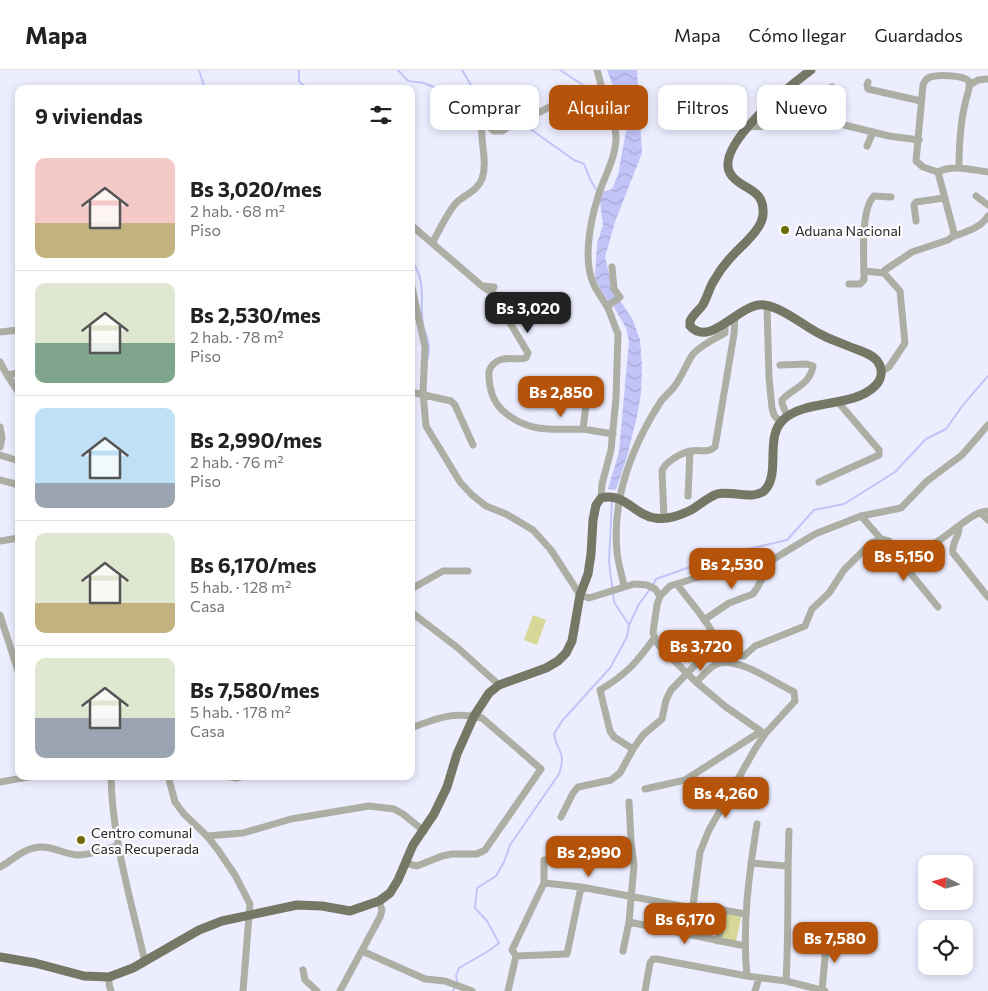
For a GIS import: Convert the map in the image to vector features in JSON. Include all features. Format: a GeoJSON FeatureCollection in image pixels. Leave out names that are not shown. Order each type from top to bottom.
{"type":"FeatureCollection","features":[{"type":"Feature","properties":{"kind":"main road"},"geometry":{"type":"LineString","coordinates":[[747,127],[781,93],[811,70]]}},
{"type":"Feature","properties":{"kind":"main road"},"geometry":{"type":"LineString","coordinates":[[0,957],[35,963],[84,976],[109,977],[121,974],[199,930],[222,921],[296,905],[322,906],[350,911],[379,901],[390,892],[413,845],[424,831],[441,802],[457,754],[474,716],[489,693],[499,685],[546,668],[558,661],[566,653],[572,641],[580,596],[588,574],[596,505],[610,498],[646,516],[664,519],[691,510],[716,494],[756,494],[765,490],[769,483],[774,440],[783,419],[799,410],[838,402],[868,391],[879,380],[882,371],[878,362],[871,356],[821,334],[779,310],[767,306],[754,305],[745,309],[725,324],[705,332],[693,329],[690,326],[690,321],[707,296],[716,277],[727,261],[754,234],[763,216],[759,197],[753,190],[732,176],[728,169],[728,156],[745,130]]}},
{"type":"Feature","properties":{"kind":"street"},"geometry":{"type":"LineString","coordinates":[[597,70],[601,85]]}},
{"type":"Feature","properties":{"kind":"street"},"geometry":{"type":"LineString","coordinates":[[959,168],[960,133],[970,85],[968,79],[964,77],[941,76],[930,78],[923,85],[916,161],[923,167],[938,172],[943,169],[959,168],[988,172]]}},
{"type":"Feature","properties":{"kind":"street"},"geometry":{"type":"LineString","coordinates":[[970,85],[978,80],[988,79]]}},
{"type":"Feature","properties":{"kind":"street"},"geometry":{"type":"LineString","coordinates":[[868,82],[868,89],[921,101]]}},
{"type":"Feature","properties":{"kind":"street"},"geometry":{"type":"LineString","coordinates":[[433,242],[456,202],[478,187],[482,179],[484,167],[482,125],[485,124],[494,131],[502,131],[514,122],[549,107]]}},
{"type":"Feature","properties":{"kind":"street"},"geometry":{"type":"LineString","coordinates":[[846,125],[897,138],[903,137],[919,140]]}},
{"type":"Feature","properties":{"kind":"street"},"geometry":{"type":"LineString","coordinates":[[747,127],[757,127]]}},
{"type":"Feature","properties":{"kind":"street"},"geometry":{"type":"LineString","coordinates":[[616,130],[612,160],[599,193],[588,238],[588,258],[593,283],[609,306],[618,334],[613,434],[602,484],[610,498],[616,528],[621,587]]}},
{"type":"Feature","properties":{"kind":"street"},"geometry":{"type":"LineString","coordinates":[[867,146],[873,132]]}},
{"type":"Feature","properties":{"kind":"street"},"geometry":{"type":"LineString","coordinates":[[938,172],[952,227],[952,237]]}},
{"type":"Feature","properties":{"kind":"street"},"geometry":{"type":"LineString","coordinates":[[849,284],[860,284],[864,280],[866,216],[869,205],[874,196],[891,197]]}},
{"type":"Feature","properties":{"kind":"street"},"geometry":{"type":"LineString","coordinates":[[976,196],[988,205]]}},
{"type":"Feature","properties":{"kind":"street"},"geometry":{"type":"LineString","coordinates":[[916,220],[914,205],[916,202],[944,198]]}},
{"type":"Feature","properties":{"kind":"street"},"geometry":{"type":"LineString","coordinates":[[884,273],[888,268],[912,252],[974,229],[986,220],[988,216]]}},
{"type":"Feature","properties":{"kind":"street"},"geometry":{"type":"LineString","coordinates":[[415,228],[482,286],[501,299],[505,306],[506,316],[528,353],[526,358],[520,360],[504,358],[496,361],[488,372],[491,392],[498,405],[514,420],[529,427],[538,429],[583,429],[613,434]]}},
{"type":"Feature","properties":{"kind":"street"},"geometry":{"type":"LineString","coordinates":[[609,306],[620,296],[614,289],[612,267]]}},
{"type":"Feature","properties":{"kind":"street"},"geometry":{"type":"LineString","coordinates":[[864,270],[884,273],[900,291],[905,343],[889,367],[882,371]]}},
{"type":"Feature","properties":{"kind":"street"},"geometry":{"type":"LineString","coordinates":[[482,286],[494,287]]}},
{"type":"Feature","properties":{"kind":"street"},"geometry":{"type":"LineString","coordinates":[[415,302],[425,347],[423,393],[426,426],[460,482],[486,506],[506,514],[533,530],[551,550],[580,596],[589,598],[634,584],[647,585],[655,589],[660,596]]}},
{"type":"Feature","properties":{"kind":"street"},"geometry":{"type":"LineString","coordinates":[[767,306],[769,378],[772,408],[774,415],[783,419],[782,400],[804,384],[814,366],[807,364],[780,365]]}},
{"type":"Feature","properties":{"kind":"street"},"geometry":{"type":"LineString","coordinates":[[664,519],[663,467],[681,454],[690,451],[710,451],[715,448],[734,334],[735,316]]}},
{"type":"Feature","properties":{"kind":"street"},"geometry":{"type":"LineString","coordinates":[[610,498],[626,472],[648,423],[662,399],[683,374],[696,351],[725,334],[725,324]]}},
{"type":"Feature","properties":{"kind":"street"},"geometry":{"type":"LineString","coordinates":[[0,332],[15,330]]}},
{"type":"Feature","properties":{"kind":"street"},"geometry":{"type":"LineString","coordinates":[[0,362],[15,387]]}},
{"type":"Feature","properties":{"kind":"street"},"geometry":{"type":"LineString","coordinates":[[7,375],[15,374]]}},
{"type":"Feature","properties":{"kind":"street"},"geometry":{"type":"LineString","coordinates":[[568,391],[578,396],[586,405],[583,429]]}},
{"type":"Feature","properties":{"kind":"street"},"geometry":{"type":"LineString","coordinates":[[415,392],[451,401],[455,405],[473,445]]}},
{"type":"Feature","properties":{"kind":"street"},"geometry":{"type":"LineString","coordinates":[[819,482],[879,455],[879,450],[838,402]]}},
{"type":"Feature","properties":{"kind":"street"},"geometry":{"type":"LineString","coordinates":[[763,733],[696,682],[661,648],[654,637],[654,625],[660,596],[670,586],[702,576],[767,563],[815,534],[861,516],[900,508],[927,480],[962,455],[988,425]]}},
{"type":"Feature","properties":{"kind":"street"},"geometry":{"type":"LineString","coordinates":[[0,427],[2,438],[0,447]]}},
{"type":"Feature","properties":{"kind":"street"},"geometry":{"type":"LineString","coordinates":[[688,496],[690,451]]}},
{"type":"Feature","properties":{"kind":"street"},"geometry":{"type":"LineString","coordinates":[[0,455],[15,460]]}},
{"type":"Feature","properties":{"kind":"street"},"geometry":{"type":"LineString","coordinates":[[0,480],[15,484]]}},
{"type":"Feature","properties":{"kind":"street"},"geometry":{"type":"LineString","coordinates":[[898,558],[936,543],[971,517],[985,512],[988,520]]}},
{"type":"Feature","properties":{"kind":"street"},"geometry":{"type":"LineString","coordinates":[[861,516],[881,538],[889,541],[898,558],[938,607]]}},
{"type":"Feature","properties":{"kind":"street"},"geometry":{"type":"LineString","coordinates":[[959,526],[959,534],[952,547],[953,553],[988,597]]}},
{"type":"Feature","properties":{"kind":"street"},"geometry":{"type":"LineString","coordinates":[[561,818],[578,787],[611,780],[620,773],[643,735],[662,720],[666,700],[671,690],[686,673],[708,655],[719,652],[744,656],[755,646],[804,626],[812,608],[829,593],[844,570],[881,538]]}},
{"type":"Feature","properties":{"kind":"street"},"geometry":{"type":"LineString","coordinates":[[0,541],[15,539]]}},
{"type":"Feature","properties":{"kind":"street"},"geometry":{"type":"LineString","coordinates":[[704,620],[729,603],[753,594],[760,584],[767,563]]}},
{"type":"Feature","properties":{"kind":"street"},"geometry":{"type":"LineString","coordinates":[[415,587],[443,571],[468,571]]}},
{"type":"Feature","properties":{"kind":"street"},"geometry":{"type":"LineString","coordinates":[[677,584],[718,642],[719,652]]}},
{"type":"Feature","properties":{"kind":"street"},"geometry":{"type":"LineString","coordinates":[[0,615],[15,662]]}},
{"type":"Feature","properties":{"kind":"street"},"geometry":{"type":"LineString","coordinates":[[415,615],[458,648],[499,685]]}},
{"type":"Feature","properties":{"kind":"street"},"geometry":{"type":"LineString","coordinates":[[633,749],[619,741],[610,731],[600,690],[618,679],[635,664],[654,637]]}},
{"type":"Feature","properties":{"kind":"street"},"geometry":{"type":"LineString","coordinates":[[645,789],[685,780],[763,733],[795,701],[796,696],[794,692],[754,670],[733,664],[719,664],[711,668],[696,682]]}},
{"type":"Feature","properties":{"kind":"street"},"geometry":{"type":"LineString","coordinates":[[405,863],[417,866],[442,856],[477,854],[485,850],[541,769],[482,718],[474,716],[444,716],[415,727]]}},
{"type":"Feature","properties":{"kind":"street"},"geometry":{"type":"LineString","coordinates":[[693,905],[700,852],[704,841],[719,809],[763,733]]}},
{"type":"Feature","properties":{"kind":"street"},"geometry":{"type":"LineString","coordinates":[[0,782],[15,779]]}},
{"type":"Feature","properties":{"kind":"street"},"geometry":{"type":"LineString","coordinates":[[111,780],[112,803],[118,846],[145,962]]}},
{"type":"Feature","properties":{"kind":"street"},"geometry":{"type":"LineString","coordinates":[[169,780],[175,802],[184,814],[207,836],[235,875],[250,904],[243,991]]}},
{"type":"Feature","properties":{"kind":"street"},"geometry":{"type":"LineString","coordinates":[[623,951],[629,922],[634,865],[630,841],[629,802]]}},
{"type":"Feature","properties":{"kind":"street"},"geometry":{"type":"LineString","coordinates":[[207,836],[243,833],[291,819],[369,806],[394,810],[403,814],[424,831]]}},
{"type":"Feature","properties":{"kind":"street"},"geometry":{"type":"LineString","coordinates":[[747,976],[745,946],[746,914],[757,824]]}},
{"type":"Feature","properties":{"kind":"street"},"geometry":{"type":"LineString","coordinates":[[786,981],[789,935],[789,830]]}},
{"type":"Feature","properties":{"kind":"street"},"geometry":{"type":"LineString","coordinates":[[0,867],[24,850],[36,847],[46,846],[77,855],[98,852],[118,846]]}},
{"type":"Feature","properties":{"kind":"street"},"geometry":{"type":"LineString","coordinates":[[508,991],[516,956],[512,950],[544,883],[544,860]]}},
{"type":"Feature","properties":{"kind":"street"},"geometry":{"type":"LineString","coordinates":[[751,863],[788,866]]}},
{"type":"Feature","properties":{"kind":"street"},"geometry":{"type":"LineString","coordinates":[[544,883],[582,887],[686,907],[693,905],[746,914]]}},
{"type":"Feature","properties":{"kind":"street"},"geometry":{"type":"LineString","coordinates":[[516,956],[567,954],[582,887]]}},
{"type":"Feature","properties":{"kind":"street"},"geometry":{"type":"LineString","coordinates":[[340,991],[380,917],[382,910],[379,901]]}},
{"type":"Feature","properties":{"kind":"street"},"geometry":{"type":"LineString","coordinates":[[718,941],[724,910]]}},
{"type":"Feature","properties":{"kind":"street"},"geometry":{"type":"LineString","coordinates":[[629,922],[745,946]]}},
{"type":"Feature","properties":{"kind":"street"},"geometry":{"type":"LineString","coordinates":[[645,991],[650,963],[653,959],[656,959],[758,978],[786,981],[823,991],[827,935]]}},
{"type":"Feature","properties":{"kind":"street"},"geometry":{"type":"LineString","coordinates":[[362,951],[425,978],[452,983],[472,991]]}},
{"type":"Feature","properties":{"kind":"street"},"geometry":{"type":"LineString","coordinates":[[302,970],[306,980],[317,991]]}},
{"type":"Feature","properties":{"kind":"street"},"geometry":{"type":"LineString","coordinates":[[109,977],[111,991]]}},
{"type":"Feature","properties":{"kind":"street"},"geometry":{"type":"LineString","coordinates":[[755,991],[758,978]]}},
{"type":"Feature","properties":{"kind":"green space"},"geometry":{"type":"Polygon","coordinates":[[[533,615],[546,620],[537,645],[524,640],[533,615]]]}},
{"type":"Feature","properties":{"kind":"green space"},"geometry":{"type":"Polygon","coordinates":[[[725,914],[741,917],[736,942],[721,939],[725,914]]]}},
{"type":"Feature","properties":{"kind":"water"},"geometry":{"type":"Polygon","coordinates":[[[607,70],[637,70],[638,85],[613,85],[607,70]]]}},
{"type":"Feature","properties":{"kind":"water"},"geometry":{"type":"Polygon","coordinates":[[[641,130],[642,153],[615,222],[605,257],[613,290],[633,320],[640,340],[642,367],[641,393],[637,416],[616,490],[608,489],[619,452],[629,341],[626,328],[612,304],[604,296],[595,278],[597,244],[603,225],[599,193],[612,189],[618,175],[626,131],[641,130]]]}},
{"type":"Feature","properties":{"kind":"waterway"},"geometry":{"type":"LineString","coordinates":[[199,70],[204,85]]}},
{"type":"Feature","properties":{"kind":"waterway"},"geometry":{"type":"LineString","coordinates":[[299,70],[299,81],[303,85]]}},
{"type":"Feature","properties":{"kind":"waterway"},"geometry":{"type":"LineString","coordinates":[[398,70],[408,81],[430,86]]}},
{"type":"Feature","properties":{"kind":"waterway"},"geometry":{"type":"LineString","coordinates":[[462,70],[471,85]]}},
{"type":"Feature","properties":{"kind":"waterway"},"geometry":{"type":"LineString","coordinates":[[560,70],[583,85]]}},
{"type":"Feature","properties":{"kind":"waterway"},"geometry":{"type":"LineString","coordinates":[[532,130],[574,160],[584,164],[597,191]]}},
{"type":"Feature","properties":{"kind":"waterway"},"geometry":{"type":"LineString","coordinates":[[415,266],[422,291],[423,324],[429,344],[428,358]]}},
{"type":"Feature","properties":{"kind":"waterway"},"geometry":{"type":"LineString","coordinates":[[653,585],[656,579],[727,554],[787,540],[814,510],[844,504],[895,472],[926,439],[946,429],[963,405],[988,376]]}},
{"type":"Feature","properties":{"kind":"waterway"},"geometry":{"type":"LineString","coordinates":[[612,500],[609,562],[614,602],[629,625]]}},
{"type":"Feature","properties":{"kind":"waterway"},"geometry":{"type":"LineString","coordinates":[[453,991],[459,968],[499,943],[487,921],[475,908],[477,888],[496,876],[504,862],[510,845],[559,774],[562,756],[554,734],[562,721],[610,668],[627,637],[629,625],[639,604],[650,589]]}},
{"type":"Feature","properties":{"kind":"place","name":"Aduana Nacional"},"geometry":{"type":"Point","coordinates":[785,230]}},
{"type":"Feature","properties":{"kind":"place","name":"Centro comunal Casa Recuperada"},"geometry":{"type":"Point","coordinates":[81,840]}}]}
